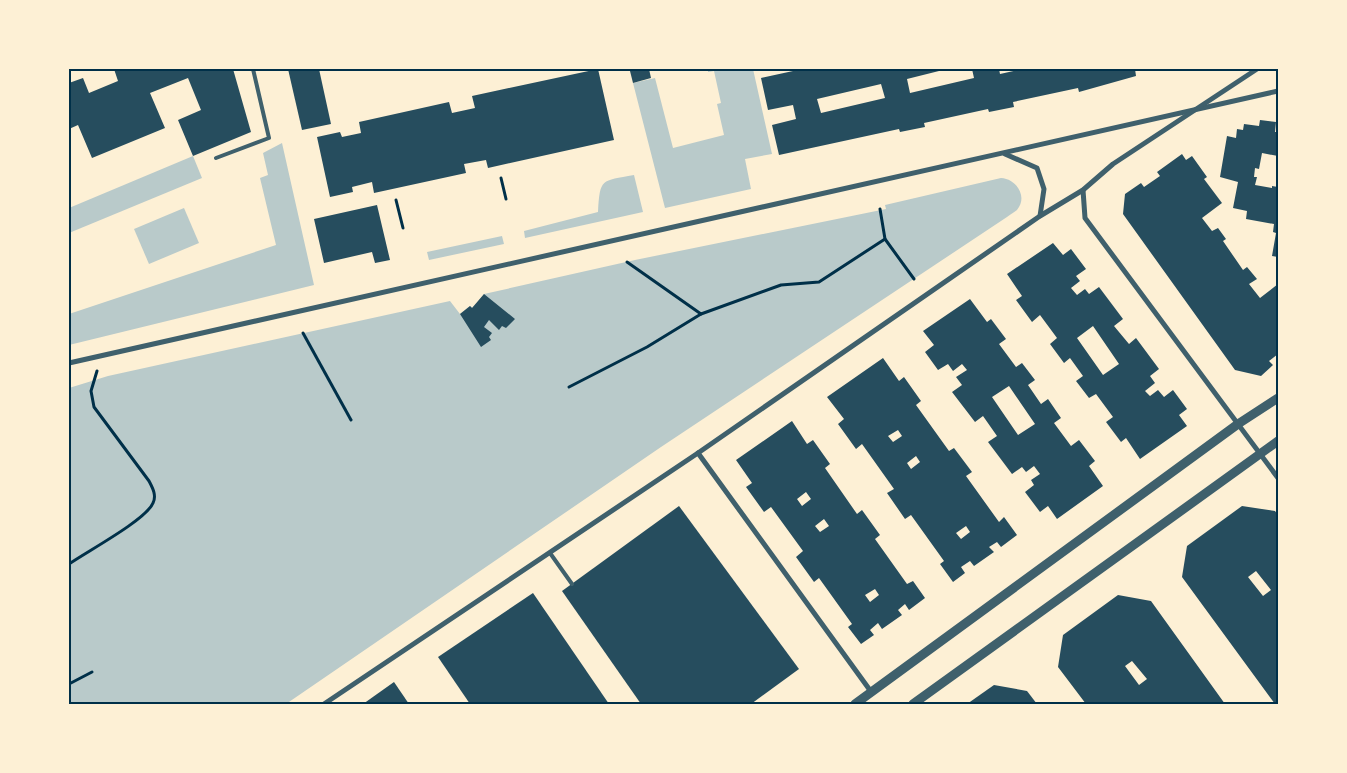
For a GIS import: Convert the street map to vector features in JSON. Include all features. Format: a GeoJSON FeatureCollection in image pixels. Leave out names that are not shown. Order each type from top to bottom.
{"type":"FeatureCollection","features":[{"type":"Feature","properties":{"kind":"street"},"geometry":{"type":"LineString","coordinates":[[324,704],[698,453],[1040,216],[1083,190],[1113,164],[1257,69]]}},
{"type":"Feature","properties":{"kind":"street"},"geometry":{"type":"LineString","coordinates":[[69,363],[102,354],[1004,154],[1278,91]]}},
{"type":"Feature","properties":{"kind":"street"},"geometry":{"type":"LineString","coordinates":[[1004,154],[1037,168],[1044,189],[1040,216]]}},
{"type":"Feature","properties":{"kind":"street"},"geometry":{"type":"LineString","coordinates":[[1083,190],[1085,218],[1278,478]]}},
{"type":"Feature","properties":{"kind":"street"},"geometry":{"type":"LineString","coordinates":[[855,704],[1238,424],[1278,398]]}},
{"type":"Feature","properties":{"kind":"street"},"geometry":{"type":"LineString","coordinates":[[913,704],[1278,441]]}},
{"type":"Feature","properties":{"kind":"street"},"geometry":{"type":"LineString","coordinates":[[698,453],[872,693]]}},
{"type":"Feature","properties":{"kind":"lane"},"geometry":{"type":"LineString","coordinates":[[216,158],[269,138],[253,69]]}},
{"type":"Feature","properties":{"kind":"lane"},"geometry":{"type":"LineString","coordinates":[[550,553],[572,584]]}},
{"type":"Feature","properties":{"kind":"path"},"geometry":{"type":"LineString","coordinates":[[501,178],[506,199]]}},
{"type":"Feature","properties":{"kind":"path"},"geometry":{"type":"LineString","coordinates":[[396,200],[403,228]]}},
{"type":"Feature","properties":{"kind":"path"},"geometry":{"type":"LineString","coordinates":[[880,209],[885,239],[914,279]]}},
{"type":"Feature","properties":{"kind":"path"},"geometry":{"type":"LineString","coordinates":[[569,387],[647,347],[701,314],[781,285],[819,282],[885,239]]}},
{"type":"Feature","properties":{"kind":"path"},"geometry":{"type":"LineString","coordinates":[[627,262],[701,314]]}},
{"type":"Feature","properties":{"kind":"path"},"geometry":{"type":"LineString","coordinates":[[302,333],[351,420]]}},
{"type":"Feature","properties":{"kind":"path"},"geometry":{"type":"LineString","coordinates":[[69,564],[141,517],[153,503],[155,494],[149,481],[94,407],[91,391],[102,354]]}},
{"type":"Feature","properties":{"kind":"path"},"geometry":{"type":"LineString","coordinates":[[69,684],[92,672]]}},
{"type":"Feature","properties":{"kind":"shaded area"},"geometry":{"type":"Polygon","coordinates":[[[708,69],[753,69],[772,154],[745,159],[751,189],[665,208],[633,83],[655,78],[673,148],[724,135],[717,104],[721,103],[714,71],[708,72],[708,69]]]}},
{"type":"Feature","properties":{"kind":"shaded area"},"geometry":{"type":"Polygon","coordinates":[[[282,143],[314,285],[69,345],[69,314],[276,245],[260,178],[268,175],[263,153],[282,143]]]}},
{"type":"Feature","properties":{"kind":"shaded area"},"geometry":{"type":"Polygon","coordinates":[[[193,156],[202,178],[69,233],[69,208],[193,156]]]}},
{"type":"Feature","properties":{"kind":"shaded area"},"geometry":{"type":"Polygon","coordinates":[[[634,175],[643,212],[525,238],[524,231],[598,212],[600,193],[604,183],[609,180],[634,175]]]}},
{"type":"Feature","properties":{"kind":"shaded area"},"geometry":{"type":"Polygon","coordinates":[[[1001,178],[1007,179],[1016,185],[1021,194],[1020,205],[1017,210],[661,447],[286,704],[69,704],[69,388],[108,376],[450,301],[460,314],[470,306],[473,308],[484,294],[635,260],[886,209],[885,205],[1001,178]]]}},
{"type":"Feature","properties":{"kind":"shaded area"},"geometry":{"type":"Polygon","coordinates":[[[184,208],[199,243],[149,264],[134,229],[184,208]]]}},
{"type":"Feature","properties":{"kind":"shaded area"},"geometry":{"type":"Polygon","coordinates":[[[502,236],[504,244],[429,260],[427,252],[502,236]]]}},
{"type":"Feature","properties":{"kind":"building"},"geometry":{"type":"Polygon","coordinates":[[[114,69],[233,69],[251,132],[193,156],[178,120],[201,110],[188,78],[150,93],[165,128],[92,158],[78,125],[69,129],[69,83],[83,78],[89,93],[118,81],[114,69]]]}},
{"type":"Feature","properties":{"kind":"building"},"geometry":{"type":"Polygon","coordinates":[[[288,69],[319,69],[331,124],[302,130],[288,69]]]}},
{"type":"Feature","properties":{"kind":"building"},"geometry":{"type":"Polygon","coordinates":[[[598,69],[614,140],[488,168],[486,160],[464,164],[466,173],[374,193],[372,182],[352,187],[353,192],[330,197],[317,137],[340,132],[342,137],[361,133],[359,122],[449,102],[452,113],[475,108],[472,96],[598,69]]]}},
{"type":"Feature","properties":{"kind":"building"},"geometry":{"type":"Polygon","coordinates":[[[649,69],[651,78],[633,83],[630,71],[649,69]]]}},
{"type":"Feature","properties":{"kind":"building"},"geometry":{"type":"Polygon","coordinates":[[[792,69],[947,69],[907,79],[910,93],[974,78],[972,69],[999,69],[1000,74],[1022,69],[1135,69],[1136,76],[1079,92],[1078,88],[1013,102],[1014,107],[989,112],[988,109],[924,123],[925,127],[900,132],[899,129],[779,155],[772,125],[796,119],[793,105],[768,110],[761,78],[793,71],[792,69]],[[881,84],[817,99],[821,113],[885,98],[881,84]]]}},
{"type":"Feature","properties":{"kind":"building"},"geometry":{"type":"Polygon","coordinates":[[[1260,120],[1276,122],[1275,132],[1278,132],[1278,156],[1262,153],[1259,169],[1255,168],[1254,177],[1257,177],[1255,185],[1272,188],[1272,186],[1278,187],[1278,257],[1272,256],[1276,233],[1273,232],[1274,224],[1246,219],[1247,211],[1233,208],[1238,182],[1220,177],[1227,136],[1236,138],[1237,129],[1243,130],[1244,124],[1259,126],[1260,120]]]}},
{"type":"Feature","properties":{"kind":"building"},"geometry":{"type":"Polygon","coordinates":[[[1182,154],[1186,160],[1192,156],[1207,177],[1204,179],[1222,203],[1202,218],[1212,231],[1218,228],[1226,239],[1223,241],[1243,270],[1247,267],[1257,279],[1249,284],[1260,298],[1278,284],[1278,354],[1269,361],[1273,365],[1261,376],[1235,370],[1123,214],[1125,194],[1141,183],[1144,187],[1160,176],[1157,172],[1182,154]]]}},
{"type":"Feature","properties":{"kind":"building"},"geometry":{"type":"Polygon","coordinates":[[[377,205],[390,260],[375,263],[372,252],[324,263],[314,219],[377,205]]]}},
{"type":"Feature","properties":{"kind":"building"},"geometry":{"type":"Polygon","coordinates":[[[1053,243],[1063,255],[1071,249],[1086,269],[1076,276],[1080,281],[1071,288],[1077,295],[1085,289],[1089,294],[1099,287],[1123,319],[1114,326],[1129,344],[1136,338],[1159,369],[1150,376],[1155,383],[1145,391],[1150,396],[1158,390],[1164,397],[1173,390],[1187,409],[1179,415],[1187,426],[1140,459],[1126,438],[1121,442],[1106,422],[1113,417],[1096,394],[1089,398],[1076,381],[1083,376],[1070,358],[1064,363],[1050,344],[1057,338],[1040,315],[1032,322],[1016,300],[1022,296],[1007,274],[1053,243]],[[1093,326],[1077,338],[1103,375],[1119,364],[1093,326]]]}},
{"type":"Feature","properties":{"kind":"building"},"geometry":{"type":"Polygon","coordinates":[[[484,294],[515,319],[506,328],[502,326],[499,330],[489,320],[484,327],[492,333],[489,337],[491,340],[481,347],[460,314],[470,306],[472,308],[484,294]]]}},
{"type":"Feature","properties":{"kind":"building"},"geometry":{"type":"Polygon","coordinates":[[[970,299],[987,322],[991,319],[1006,339],[999,344],[1016,367],[1022,363],[1035,380],[1028,385],[1041,404],[1048,399],[1061,418],[1054,423],[1071,446],[1079,440],[1095,461],[1089,466],[1103,486],[1057,519],[1048,506],[1040,512],[1025,492],[1034,485],[1031,480],[1040,474],[1034,466],[1026,472],[1022,467],[1012,474],[988,442],[997,436],[983,416],[975,422],[952,392],[962,385],[956,377],[967,370],[962,364],[953,371],[948,364],[938,370],[925,352],[934,345],[923,331],[970,299]],[[1009,386],[992,397],[1018,435],[1035,424],[1009,386]]]}},
{"type":"Feature","properties":{"kind":"building"},"geometry":{"type":"Polygon","coordinates":[[[883,358],[899,381],[904,377],[921,401],[916,405],[949,451],[954,448],[972,472],[966,476],[999,522],[1004,517],[1017,535],[1001,547],[997,542],[989,547],[994,552],[974,566],[970,561],[961,567],[965,573],[953,582],[940,564],[944,561],[911,515],[905,519],[887,493],[894,489],[862,444],[856,449],[838,424],[844,419],[827,397],[883,358]],[[898,430],[888,436],[893,442],[902,436],[898,430]],[[916,456],[907,463],[911,469],[920,462],[916,456]],[[966,526],[956,533],[961,539],[970,532],[966,526]]]}},
{"type":"Feature","properties":{"kind":"building"},"geometry":{"type":"Polygon","coordinates":[[[792,421],[807,444],[813,440],[830,464],[825,468],[857,514],[862,510],[880,535],[875,539],[907,584],[913,581],[925,598],[909,610],[905,604],[898,610],[902,615],[882,629],[878,623],[870,630],[874,635],[861,644],[848,627],[852,624],[819,578],[814,582],[796,557],[803,551],[771,507],[764,512],[746,487],[752,483],[736,460],[792,421]],[[806,492],[797,499],[802,506],[811,499],[806,492]],[[824,519],[815,526],[820,532],[829,526],[824,519]],[[875,589],[865,595],[870,602],[879,595],[875,589]]]}},
{"type":"Feature","properties":{"kind":"building"},"geometry":{"type":"Polygon","coordinates":[[[679,506],[799,669],[751,704],[641,704],[562,591],[679,506]]]}},
{"type":"Feature","properties":{"kind":"building"},"geometry":{"type":"Polygon","coordinates":[[[1242,506],[1275,511],[1278,515],[1278,704],[1275,704],[1182,577],[1187,546],[1242,506]],[[1256,571],[1248,577],[1263,596],[1271,590],[1256,571]]]}},
{"type":"Feature","properties":{"kind":"building"},"geometry":{"type":"Polygon","coordinates":[[[533,593],[609,704],[470,704],[438,657],[533,593]]]}},
{"type":"Feature","properties":{"kind":"building"},"geometry":{"type":"Polygon","coordinates":[[[1118,595],[1151,601],[1225,704],[1086,704],[1058,667],[1063,635],[1118,595]],[[1132,661],[1125,666],[1139,685],[1147,679],[1132,661]]]}},
{"type":"Feature","properties":{"kind":"building"},"geometry":{"type":"Polygon","coordinates":[[[394,682],[409,704],[363,704],[394,682]]]}},
{"type":"Feature","properties":{"kind":"building"},"geometry":{"type":"Polygon","coordinates":[[[994,685],[1027,691],[1037,704],[967,704],[994,685]]]}}]}
